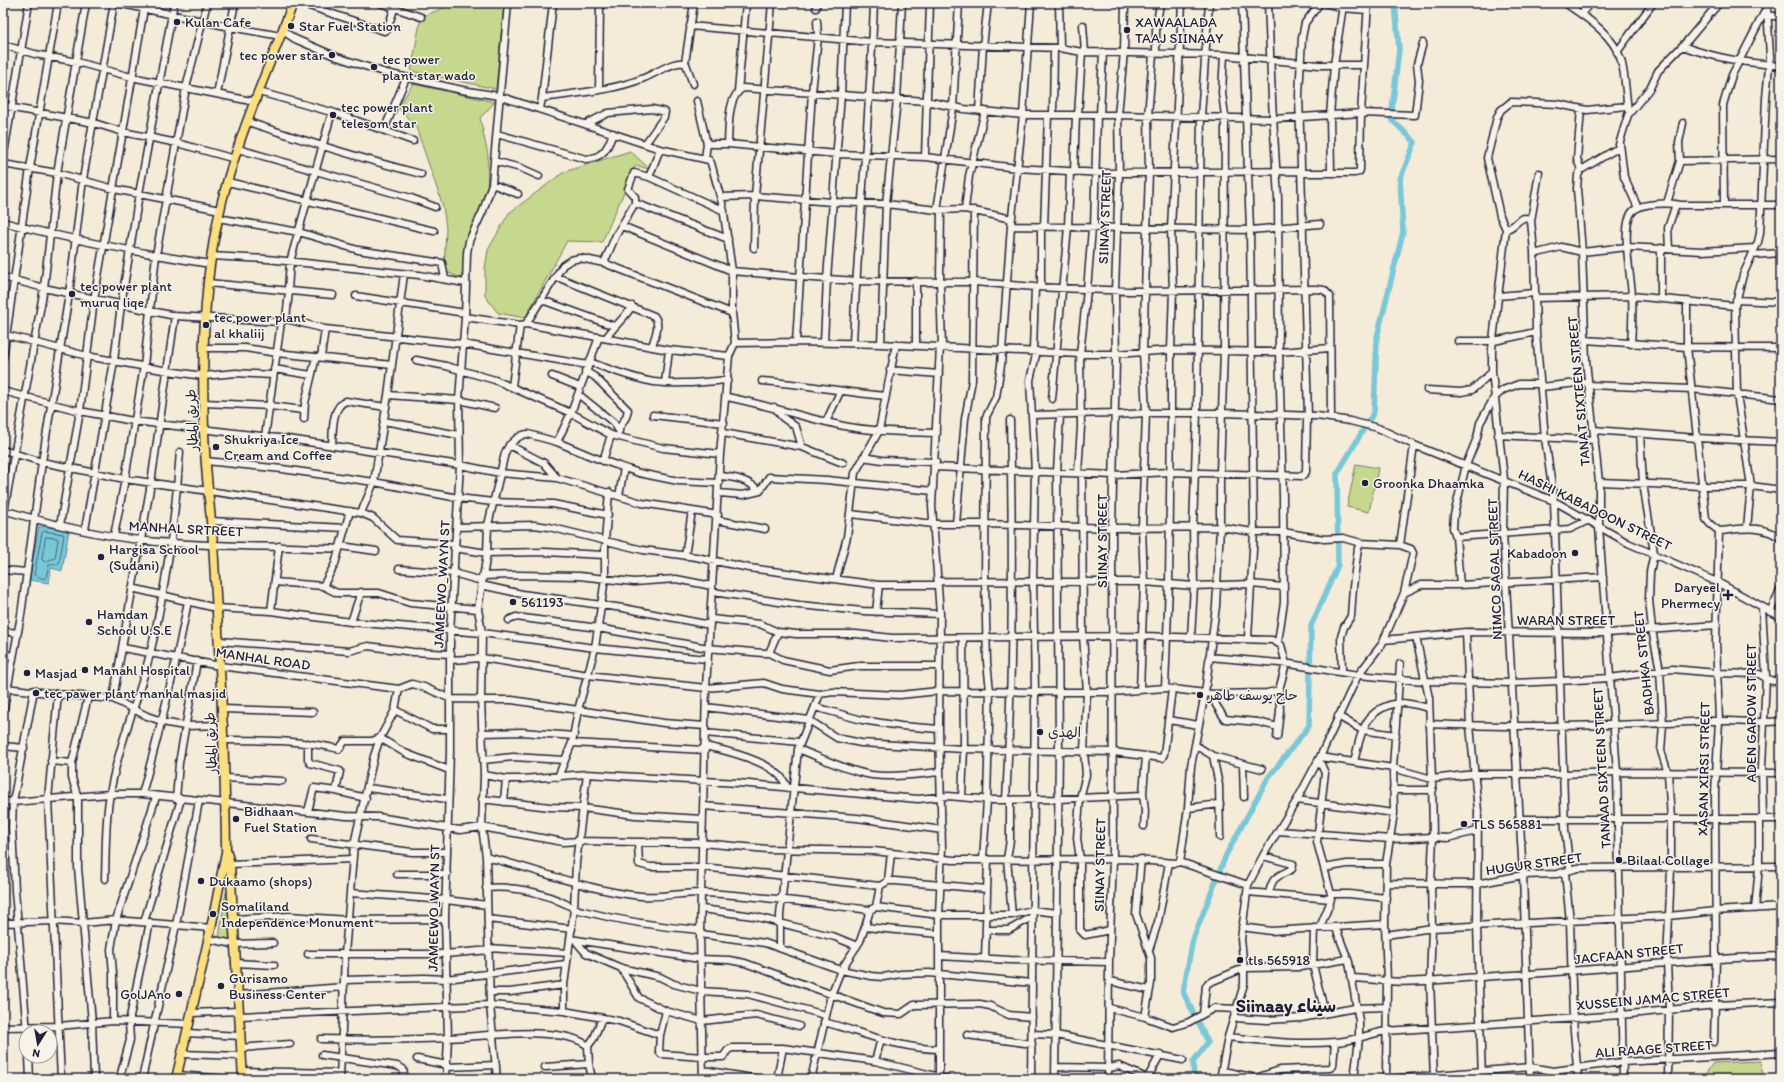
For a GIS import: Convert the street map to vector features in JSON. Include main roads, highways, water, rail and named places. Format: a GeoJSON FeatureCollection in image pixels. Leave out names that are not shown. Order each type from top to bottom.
{"type":"FeatureCollection","features":[{"type":"Feature","properties":{"kind":"main road","name":"طريق المطار"},"geometry":{"type":"LineString","coordinates":[[176,1077],[190,1024],[211,928],[226,849],[224,725],[213,545],[204,431],[203,376],[208,283],[219,214],[238,149],[293,3]]}},
{"type":"Feature","properties":{"kind":"main road","name":"طريق المطار"},"geometry":{"type":"LineString","coordinates":[[226,849],[230,864],[235,963],[239,995],[242,1075]]}},
{"type":"Feature","properties":{"kind":"water"},"geometry":{"type":"Polygon","coordinates":[[[39,526],[69,530],[62,571],[51,568],[49,583],[29,580],[39,526]]]}},
{"type":"Feature","properties":{"kind":"waterway"},"geometry":{"type":"LineString","coordinates":[[1194,1079],[1193,1062],[1208,1042],[1183,992],[1193,939],[1226,855],[1268,778],[1309,726],[1311,626],[1338,565],[1337,474],[1374,412],[1377,337],[1403,232],[1400,179],[1415,142],[1391,119],[1399,49],[1395,3]]}},
{"type":"Feature","properties":{"kind":"place","name":"Kulan Cafe"},"geometry":{"type":"Point","coordinates":[177,22]}},
{"type":"Feature","properties":{"kind":"place","name":"Star Fuel Station"},"geometry":{"type":"Point","coordinates":[291,26]}},
{"type":"Feature","properties":{"kind":"place","name":"XAWAALADA TAAJ SIINAAY"},"geometry":{"type":"Point","coordinates":[1127,30]}},
{"type":"Feature","properties":{"kind":"place","name":"tec power star"},"geometry":{"type":"Point","coordinates":[332,55]}},
{"type":"Feature","properties":{"kind":"place","name":"tec power plant star wado"},"geometry":{"type":"Point","coordinates":[374,67]}},
{"type":"Feature","properties":{"kind":"place","name":"tec power plant telesom star"},"geometry":{"type":"Point","coordinates":[333,115]}},
{"type":"Feature","properties":{"kind":"place","name":"tec power plant muruq liqe"},"geometry":{"type":"Point","coordinates":[72,294]}},
{"type":"Feature","properties":{"kind":"place","name":"tec power plant al khaliij"},"geometry":{"type":"Point","coordinates":[206,325]}},
{"type":"Feature","properties":{"kind":"place","name":"Shukriya Ice Cream and Coffee"},"geometry":{"type":"Point","coordinates":[216,447]}},
{"type":"Feature","properties":{"kind":"place","name":"Groonka Dhaamka"},"geometry":{"type":"Point","coordinates":[1365,483]}},
{"type":"Feature","properties":{"kind":"place","name":"Kabadoon"},"geometry":{"type":"Point","coordinates":[1575,553]}},
{"type":"Feature","properties":{"kind":"place","name":"Hargisa School (Sudani)"},"geometry":{"type":"Point","coordinates":[101,557]}},
{"type":"Feature","properties":{"kind":"place","name":"Daryeel Phermecy"},"geometry":{"type":"Point","coordinates":[1728,595]}},
{"type":"Feature","properties":{"kind":"place","name":"561193"},"geometry":{"type":"Point","coordinates":[513,602]}},
{"type":"Feature","properties":{"kind":"place","name":"Hamdan School U.S.E"},"geometry":{"type":"Point","coordinates":[89,622]}},
{"type":"Feature","properties":{"kind":"place","name":"Manahl Hospital"},"geometry":{"type":"Point","coordinates":[85,670]}},
{"type":"Feature","properties":{"kind":"place","name":"Masjad"},"geometry":{"type":"Point","coordinates":[27,673]}},
{"type":"Feature","properties":{"kind":"place","name":"tec pawer plant manhal masjid"},"geometry":{"type":"Point","coordinates":[36,693]}},
{"type":"Feature","properties":{"kind":"place","name":"حاج يوسف طاهر"},"geometry":{"type":"Point","coordinates":[1200,695]}},
{"type":"Feature","properties":{"kind":"place","name":"الهدى"},"geometry":{"type":"Point","coordinates":[1040,732]}},
{"type":"Feature","properties":{"kind":"place","name":"Bidhaan Fuel Station"},"geometry":{"type":"Point","coordinates":[236,819]}},
{"type":"Feature","properties":{"kind":"place","name":"TLS 565881"},"geometry":{"type":"Point","coordinates":[1464,824]}},
{"type":"Feature","properties":{"kind":"place","name":"Bilaal Collage"},"geometry":{"type":"Point","coordinates":[1619,860]}},
{"type":"Feature","properties":{"kind":"place","name":"Dukaamo (shops)"},"geometry":{"type":"Point","coordinates":[201,881]}},
{"type":"Feature","properties":{"kind":"place","name":"Somaliland Independence Monument"},"geometry":{"type":"Point","coordinates":[213,914]}},
{"type":"Feature","properties":{"kind":"place","name":"tls 565918"},"geometry":{"type":"Point","coordinates":[1240,960]}},
{"type":"Feature","properties":{"kind":"place","name":"Gurisamo Business Center"},"geometry":{"type":"Point","coordinates":[221,986]}},
{"type":"Feature","properties":{"kind":"place","name":"GolJAno"},"geometry":{"type":"Point","coordinates":[179,994]}},
{"type":"Feature","properties":{"kind":"district","name":"Siinaay سيناء"},"geometry":{"type":"Point","coordinates":[1286,1006]}}]}
